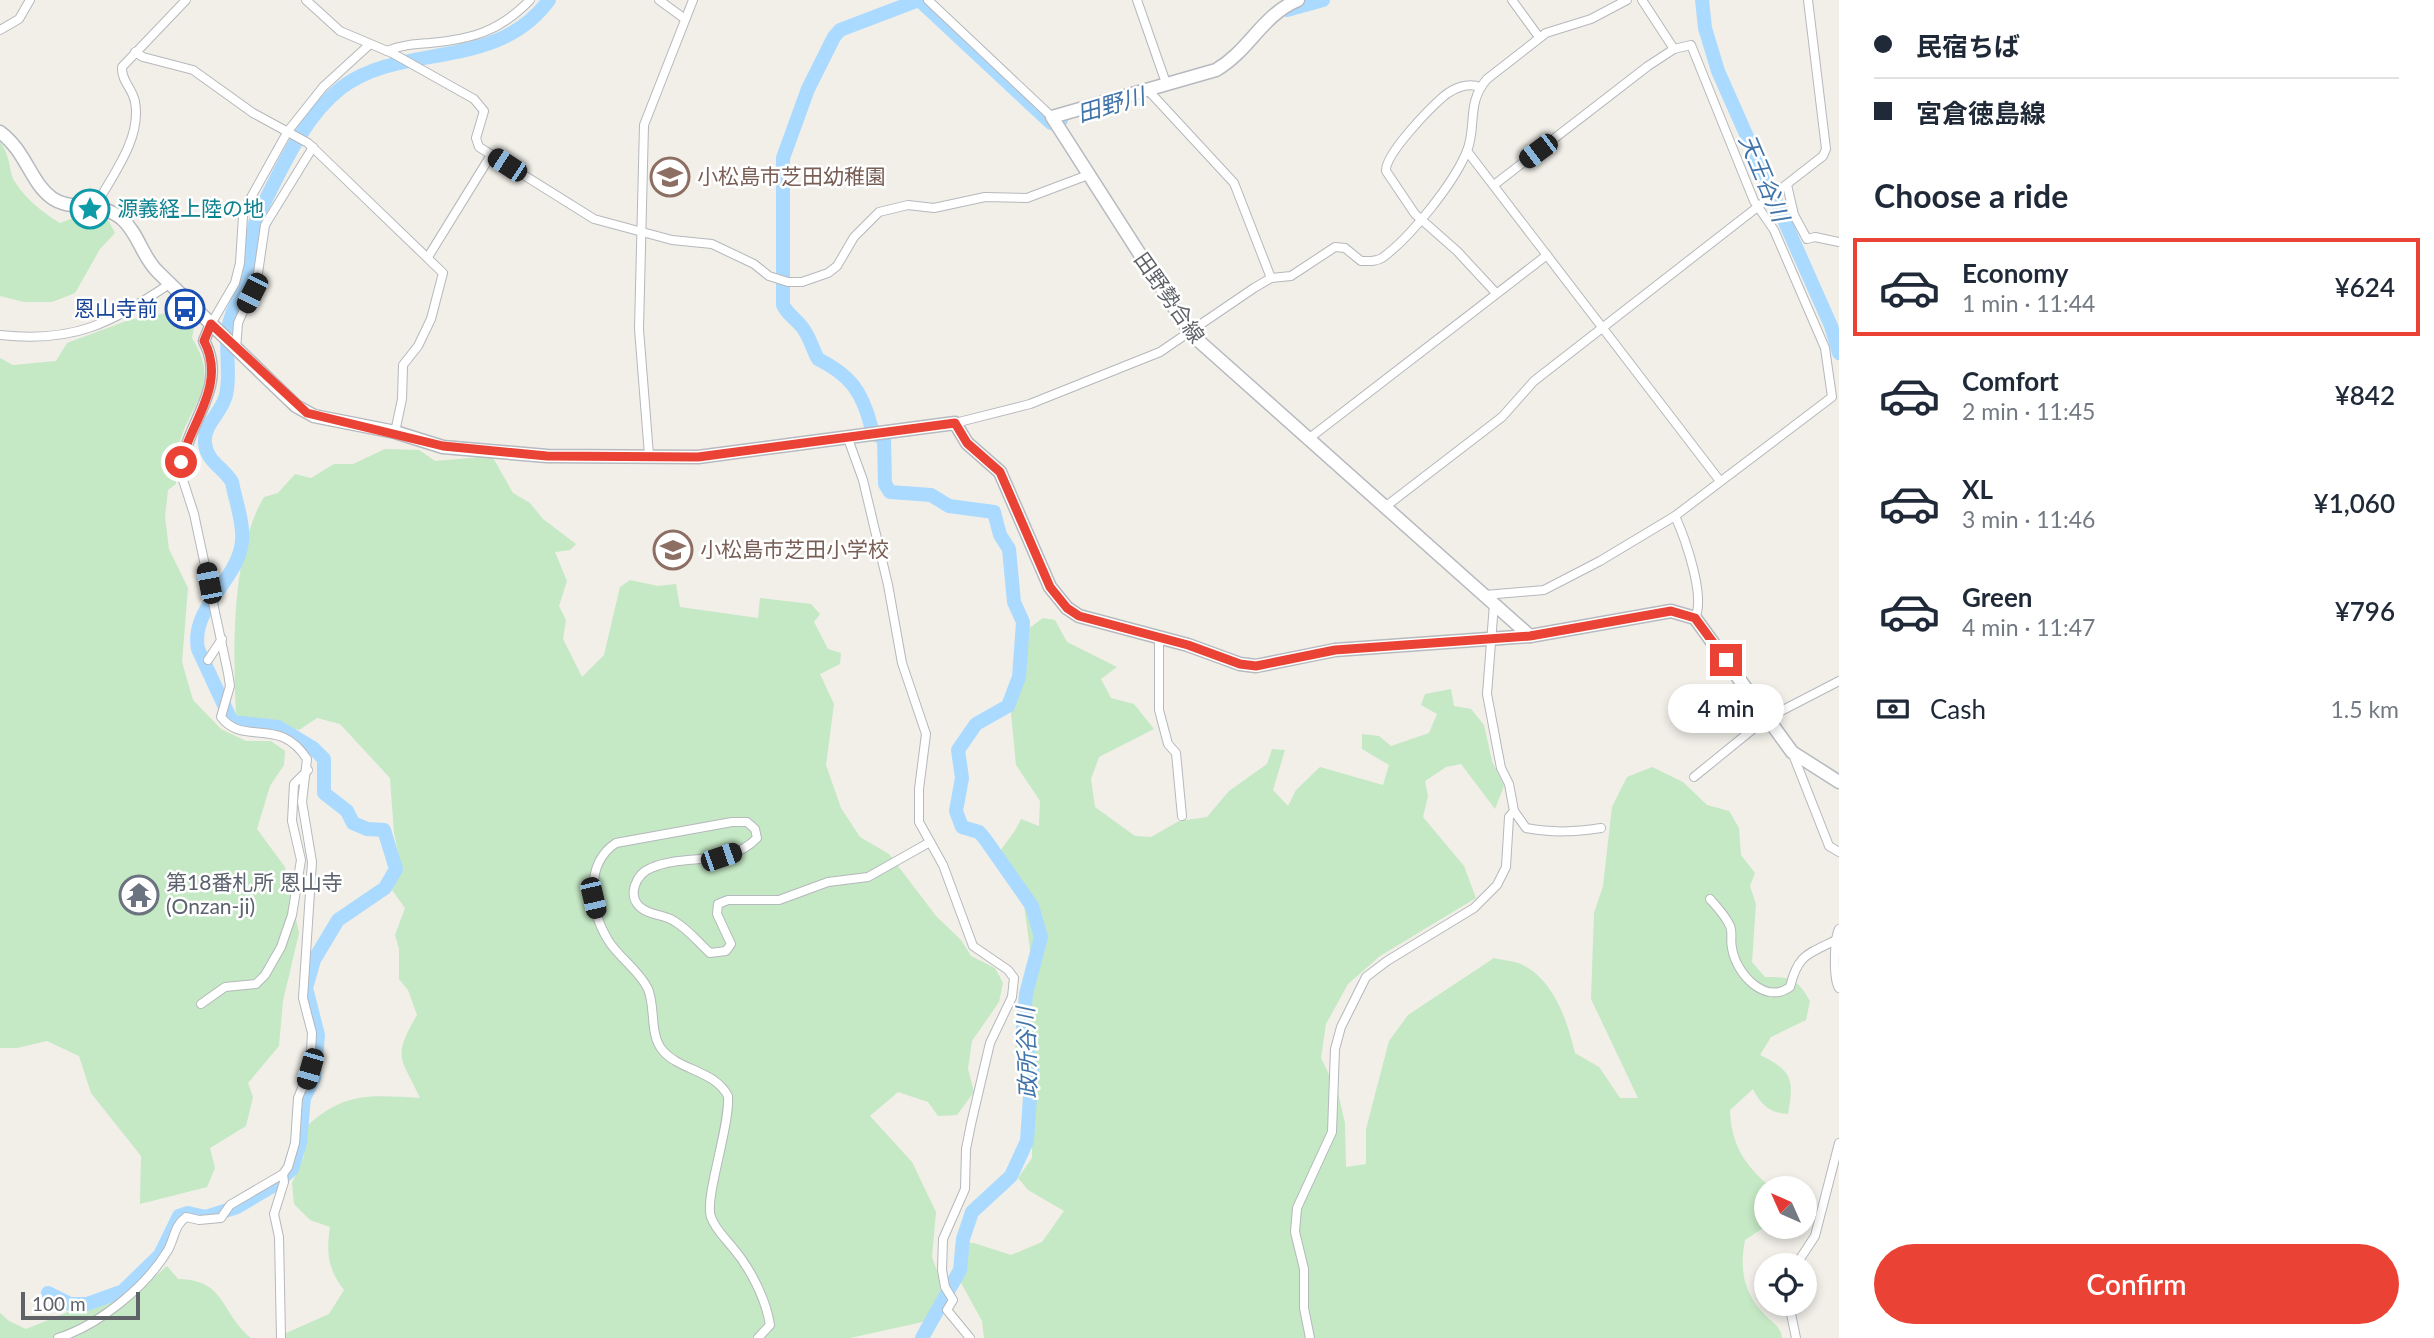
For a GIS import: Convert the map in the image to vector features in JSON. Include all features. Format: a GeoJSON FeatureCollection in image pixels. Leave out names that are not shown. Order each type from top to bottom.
{"type":"FeatureCollection","features":[{"type":"Feature","properties":{"kind":"main road"},"geometry":{"type":"LineString","coordinates":[[1052,117],[1216,70],[1230,61],[1270,15],[1298,0]]}},
{"type":"Feature","properties":{"kind":"main road","name":"田野勢合線"},"geometry":{"type":"LineString","coordinates":[[1052,117],[1191,334],[1530,636]]}},
{"type":"Feature","properties":{"kind":"main road"},"geometry":{"type":"LineString","coordinates":[[0,132],[18,147],[38,181],[53,199],[96,205],[123,220],[136,235],[152,265],[234,347],[307,413],[395,432],[443,446],[547,456],[698,457],[955,423],[967,443],[1000,472],[1050,587],[1067,608],[1079,616],[1256,666],[1335,650],[1530,636],[1671,611],[1695,618],[1792,752],[1839,782]]}},
{"type":"Feature","properties":{"kind":"street"},"geometry":{"type":"LineString","coordinates":[[0,30],[19,19],[30,0]]}},
{"type":"Feature","properties":{"kind":"street"},"geometry":{"type":"LineString","coordinates":[[96,205],[134,130],[135,102],[121,71],[124,62],[186,0]]}},
{"type":"Feature","properties":{"kind":"street"},"geometry":{"type":"LineString","coordinates":[[306,0],[340,31],[389,52],[481,104],[483,120],[476,142],[491,155],[586,216],[672,240],[712,244],[784,282],[803,282],[828,273],[837,266],[854,237],[879,212],[908,205],[934,208],[985,197],[1027,198],[1087,175]]}},
{"type":"Feature","properties":{"kind":"street"},"geometry":{"type":"LineString","coordinates":[[389,52],[397,46],[450,41],[490,32],[513,17],[530,0]]}},
{"type":"Feature","properties":{"kind":"street"},"geometry":{"type":"LineString","coordinates":[[659,0],[685,19]]}},
{"type":"Feature","properties":{"kind":"street"},"geometry":{"type":"LineString","coordinates":[[649,455],[639,329],[644,125],[693,0]]}},
{"type":"Feature","properties":{"kind":"street"},"geometry":{"type":"LineString","coordinates":[[1137,0],[1166,83]]}},
{"type":"Feature","properties":{"kind":"street"},"geometry":{"type":"LineString","coordinates":[[1512,0],[1539,37]]}},
{"type":"Feature","properties":{"kind":"street"},"geometry":{"type":"LineString","coordinates":[[955,423],[1030,404],[1160,352],[1191,334],[1271,278],[1291,276],[1340,247],[1361,261],[1373,262],[1381,258],[1433,207],[1467,151],[1469,121],[1480,87],[1539,37],[1591,19],[1627,0]]}},
{"type":"Feature","properties":{"kind":"street"},"geometry":{"type":"LineString","coordinates":[[1642,0],[1674,49]]}},
{"type":"Feature","properties":{"kind":"street"},"geometry":{"type":"LineString","coordinates":[[1385,506],[1502,417],[1534,381],[1823,156],[1826,149],[1808,0]]}},
{"type":"Feature","properties":{"kind":"street"},"geometry":{"type":"LineString","coordinates":[[932,1],[1052,117]]}},
{"type":"Feature","properties":{"kind":"street"},"geometry":{"type":"LineString","coordinates":[[58,1338],[88,1324],[140,1284],[168,1249],[181,1221],[186,1217],[199,1220],[221,1218],[230,1205],[283,1174],[292,1158],[296,1112],[310,1069],[313,1033],[303,998],[312,862],[302,802],[308,770],[307,759],[291,739],[277,733],[240,731],[227,725],[221,717],[230,686],[194,514],[182,477],[184,449],[209,392],[212,359],[204,341],[215,328],[235,283],[240,263],[243,216],[249,201],[290,133],[323,87],[369,45]]}},
{"type":"Feature","properties":{"kind":"street"},"geometry":{"type":"LineString","coordinates":[[1494,185],[1674,49],[1691,45],[1825,348],[1832,397],[1675,516],[1555,586],[1490,599],[1487,694],[1501,768],[1509,784],[1514,811],[1526,828],[1535,830],[1565,834],[1601,828]]}},
{"type":"Feature","properties":{"kind":"street"},"geometry":{"type":"LineString","coordinates":[[135,52],[143,57],[193,70],[253,113],[310,145],[372,208],[443,273],[438,302],[418,346],[403,365],[402,399],[395,432]]}},
{"type":"Feature","properties":{"kind":"street"},"geometry":{"type":"LineString","coordinates":[[1480,87],[1466,85],[1444,96],[1391,155],[1385,166],[1390,179],[1421,220],[1457,251],[1496,293]]}},
{"type":"Feature","properties":{"kind":"street"},"geometry":{"type":"LineString","coordinates":[[1147,91],[1234,183],[1271,278]]}},
{"type":"Feature","properties":{"kind":"street"},"geometry":{"type":"LineString","coordinates":[[234,347],[238,323],[257,280],[265,225],[310,145]]}},
{"type":"Feature","properties":{"kind":"street"},"geometry":{"type":"LineString","coordinates":[[1467,151],[1720,481]]}},
{"type":"Feature","properties":{"kind":"street"},"geometry":{"type":"LineString","coordinates":[[428,257],[491,155]]}},
{"type":"Feature","properties":{"kind":"street"},"geometry":{"type":"LineString","coordinates":[[1785,186],[1794,215],[1807,239],[1815,237],[1839,242]]}},
{"type":"Feature","properties":{"kind":"street"},"geometry":{"type":"LineString","coordinates":[[1307,440],[1547,255]]}},
{"type":"Feature","properties":{"kind":"street"},"geometry":{"type":"LineString","coordinates":[[0,335],[30,338],[82,332],[171,283]]}},
{"type":"Feature","properties":{"kind":"street"},"geometry":{"type":"LineString","coordinates":[[847,436],[863,480],[888,585],[902,663],[926,734],[917,813],[943,865],[972,946],[1007,970],[1014,978],[1012,998],[990,1043],[971,1124],[966,1149],[965,1188],[943,1239],[942,1270],[945,1287],[953,1300],[947,1310],[970,1338]]}},
{"type":"Feature","properties":{"kind":"street"},"geometry":{"type":"LineString","coordinates":[[1675,516],[1698,591],[1699,610],[1695,618]]}},
{"type":"Feature","properties":{"kind":"street"},"geometry":{"type":"LineString","coordinates":[[208,660],[222,639]]}},
{"type":"Feature","properties":{"kind":"street"},"geometry":{"type":"LineString","coordinates":[[1159,639],[1159,710],[1168,744],[1176,753],[1182,816]]}},
{"type":"Feature","properties":{"kind":"street"},"geometry":{"type":"LineString","coordinates":[[1693,777],[1774,712],[1839,681]]}},
{"type":"Feature","properties":{"kind":"street"},"geometry":{"type":"LineString","coordinates":[[1792,752],[1829,846],[1839,852]]}},
{"type":"Feature","properties":{"kind":"street"},"geometry":{"type":"LineString","coordinates":[[201,1004],[225,987],[256,984],[265,975],[281,947],[292,915],[301,860],[292,821],[295,784],[308,770]]}},
{"type":"Feature","properties":{"kind":"street"},"geometry":{"type":"LineString","coordinates":[[1310,1338],[1304,1308],[1304,1269],[1295,1232],[1297,1208],[1332,1132],[1335,1049],[1341,1027],[1366,978],[1387,961],[1474,908],[1497,885],[1506,867],[1509,817],[1514,811]]}},
{"type":"Feature","properties":{"kind":"street"},"geometry":{"type":"LineString","coordinates":[[758,1338],[770,1325],[768,1314],[749,1271],[711,1219],[709,1207],[723,1148],[728,1096],[713,1079],[673,1061],[660,1047],[650,993],[644,981],[607,939],[597,917],[593,898],[596,868],[608,849],[616,843],[732,822],[747,822],[755,829],[757,838],[747,848],[721,857],[647,869],[636,880],[634,889],[637,904],[650,914],[679,924],[710,953],[715,954],[726,951],[731,944],[718,914],[718,904],[727,900],[779,900],[828,882],[868,877],[930,842]]}},
{"type":"Feature","properties":{"kind":"street"},"geometry":{"type":"LineString","coordinates":[[1710,899],[1732,930],[1732,950],[1743,971],[1758,989],[1774,994],[1790,986],[1797,962],[1802,957],[1836,940]]}},
{"type":"Feature","properties":{"kind":"street"},"geometry":{"type":"LineString","coordinates":[[1839,929],[1834,976],[1839,988]]}},
{"type":"Feature","properties":{"kind":"street"},"geometry":{"type":"LineString","coordinates":[[1804,1253],[1815,1236],[1839,1143]]}},
{"type":"Feature","properties":{"kind":"street"},"geometry":{"type":"LineString","coordinates":[[281,1338],[279,1237],[274,1214],[284,1182],[283,1174]]}},
{"type":"Feature","properties":{"kind":"street"},"geometry":{"type":"LineString","coordinates":[[1791,1316],[1796,1338]]}},
{"type":"Feature","properties":{"kind":"green space"},"geometry":{"type":"Polygon","coordinates":[[[0,142],[15,182],[41,210],[60,223],[84,214],[107,218],[115,233],[100,249],[75,293],[52,302],[24,302],[0,296],[0,142]]]}},
{"type":"Feature","properties":{"kind":"green space"},"geometry":{"type":"Polygon","coordinates":[[[172,312],[194,327],[192,338],[201,355],[204,369],[201,393],[178,450],[176,484],[168,490],[165,517],[169,549],[188,588],[182,662],[193,700],[221,729],[246,741],[271,741],[285,751],[284,765],[270,786],[257,829],[285,867],[299,933],[283,1001],[279,1046],[248,1083],[253,1097],[246,1126],[210,1148],[215,1168],[207,1187],[140,1204],[141,1156],[91,1093],[79,1056],[47,1041],[17,1048],[0,1048],[0,358],[13,365],[56,361],[67,343],[129,320],[172,312]]]}},
{"type":"Feature","properties":{"kind":"green space"},"geometry":{"type":"Polygon","coordinates":[[[385,449],[419,450],[435,461],[492,456],[513,493],[530,503],[543,519],[576,544],[570,550],[555,552],[567,581],[559,606],[566,620],[563,639],[582,677],[604,655],[620,587],[630,580],[658,586],[676,584],[680,607],[758,618],[760,598],[811,604],[820,614],[814,622],[828,649],[841,653],[840,664],[820,674],[834,704],[826,765],[841,808],[860,837],[889,854],[936,916],[961,940],[971,956],[995,968],[1003,983],[999,1002],[972,1041],[968,1069],[974,1092],[957,1115],[938,1116],[928,1102],[898,1092],[870,1116],[912,1162],[936,1212],[932,1257],[941,1282],[940,1299],[927,1321],[850,1338],[275,1338],[329,1314],[344,1290],[334,1275],[330,1261],[330,1227],[310,1220],[294,1204],[292,1183],[304,1156],[305,1128],[332,1108],[358,1098],[420,1098],[402,1058],[404,1041],[417,1015],[408,990],[399,979],[399,949],[395,935],[405,908],[392,890],[401,866],[394,833],[390,778],[340,724],[317,718],[299,730],[236,715],[236,603],[245,546],[264,497],[278,493],[295,474],[311,478],[334,464],[353,464],[385,449]]]}},
{"type":"Feature","properties":{"kind":"green space"},"geometry":{"type":"Polygon","coordinates":[[[1043,618],[1055,620],[1067,642],[1117,667],[1101,679],[1111,698],[1134,704],[1154,729],[1099,757],[1091,779],[1095,807],[1135,836],[1151,837],[1179,821],[1207,817],[1229,791],[1267,764],[1272,749],[1285,750],[1273,790],[1288,806],[1296,790],[1320,767],[1383,785],[1389,765],[1362,749],[1362,734],[1379,736],[1391,746],[1429,733],[1437,714],[1421,705],[1425,694],[1451,689],[1454,706],[1471,709],[1484,725],[1492,761],[1504,786],[1495,809],[1461,764],[1446,767],[1425,781],[1428,796],[1423,817],[1464,866],[1476,898],[1380,956],[1348,984],[1326,1024],[1321,1058],[1338,1093],[1345,1123],[1346,1167],[1366,1164],[1366,1129],[1389,1041],[1408,1015],[1494,958],[1521,964],[1542,980],[1563,1015],[1575,1053],[1599,1067],[1620,1098],[1638,1098],[1591,999],[1594,913],[1603,886],[1612,807],[1627,777],[1652,767],[1683,782],[1707,805],[1729,811],[1739,828],[1741,855],[1755,873],[1750,886],[1756,904],[1752,962],[1765,977],[1797,983],[1810,1001],[1806,1020],[1771,1037],[1760,1055],[1779,1066],[1789,1078],[1791,1093],[1788,1114],[1767,1107],[1753,1089],[1730,1110],[1733,1134],[1741,1154],[1759,1176],[1754,1176],[1754,1234],[1745,1240],[1745,1281],[1754,1300],[1754,1316],[1767,1316],[1779,1328],[1782,1338],[984,1338],[982,1321],[954,1270],[956,1242],[974,1243],[1011,1255],[1042,1242],[1064,1211],[1028,1190],[1018,1178],[1032,1158],[1032,1127],[1015,1050],[1020,1012],[1033,989],[1031,956],[1023,898],[994,862],[1021,819],[1039,826],[1040,801],[1016,765],[1011,713],[1022,677],[1024,632],[1043,618]]]}},
{"type":"Feature","properties":{"kind":"green space"},"geometry":{"type":"Polygon","coordinates":[[[167,1266],[178,1279],[206,1285],[251,1338],[0,1338],[0,1313],[26,1329],[68,1312],[91,1310],[137,1292],[167,1266]]]}},
{"type":"Feature","properties":{"kind":"waterway"},"geometry":{"type":"LineString","coordinates":[[48,1293],[70,1304],[87,1304],[123,1291],[160,1255],[179,1216],[188,1213],[206,1217],[237,1207],[276,1184],[292,1169],[300,1143],[304,1098],[314,1078],[318,1035],[306,988],[314,960],[338,920],[385,888],[396,869],[384,830],[367,829],[353,823],[347,811],[324,793],[324,759],[313,748],[278,727],[232,722],[198,649],[197,634],[201,620],[233,568],[242,541],[241,519],[232,482],[209,455],[205,436],[226,395],[228,330],[231,316],[249,275],[257,217],[303,130],[327,100],[341,88],[366,74],[392,65],[476,48],[502,38],[527,23],[549,0]]}},
{"type":"Feature","properties":{"kind":"waterway","name":"田野川"},"geometry":{"type":"LineString","coordinates":[[919,0],[1051,123],[1061,120]]}},
{"type":"Feature","properties":{"kind":"waterway"},"geometry":{"type":"LineString","coordinates":[[871,426],[853,385],[839,371],[818,359],[805,331],[783,305],[783,158],[808,89],[840,30],[919,0]]}},
{"type":"Feature","properties":{"kind":"waterway","name":"田野川"},"geometry":{"type":"LineString","coordinates":[[1287,10],[1323,0]]}},
{"type":"Feature","properties":{"kind":"waterway","name":"天王谷川"},"geometry":{"type":"LineString","coordinates":[[1702,0],[1705,28],[1718,71],[1831,326],[1839,353]]}},
{"type":"Feature","properties":{"kind":"waterway","name":"政所谷川"},"geometry":{"type":"LineString","coordinates":[[876,435],[884,438],[885,484],[890,492],[931,495],[949,506],[994,512],[1000,535],[1009,549],[1014,602],[1023,622],[1019,677],[1008,706],[976,724],[958,750],[962,778],[956,811],[962,827],[979,832],[1032,906],[1041,937],[1026,994],[1023,1029],[1032,1068],[1027,1141],[1011,1176],[972,1212],[963,1239],[960,1270],[922,1338]]}},
{"type":"Feature","properties":{"kind":"place","name":"小松島市芝田幼稚園"},"geometry":{"type":"Point","coordinates":[670,177]}},
{"type":"Feature","properties":{"kind":"place","name":"源義経上陸の地"},"geometry":{"type":"Point","coordinates":[90,209]}},
{"type":"Feature","properties":{"kind":"place","name":"恩山寺前"},"geometry":{"type":"Point","coordinates":[185,309]}},
{"type":"Feature","properties":{"kind":"place","name":"小松島市芝田小学校"},"geometry":{"type":"Point","coordinates":[673,550]}},
{"type":"Feature","properties":{"kind":"place","name":"第18番札所 恩山寺 (Onzan-ji)"},"geometry":{"type":"Point","coordinates":[139,895]}},
{"type":"Feature","properties":{"kind":"route"},"geometry":{"type":"LineString","coordinates":[[181,462],[190,432],[203,410],[209,392],[212,359],[204,336],[211,324],[296,406],[307,413],[395,432],[443,446],[547,456],[698,457],[751,452],[868,432],[955,423],[967,443],[1000,472],[1050,587],[1067,608],[1088,619],[1188,645],[1240,664],[1279,664],[1335,650],[1364,647],[1530,636],[1671,611],[1695,618],[1726,660]]}}]}
